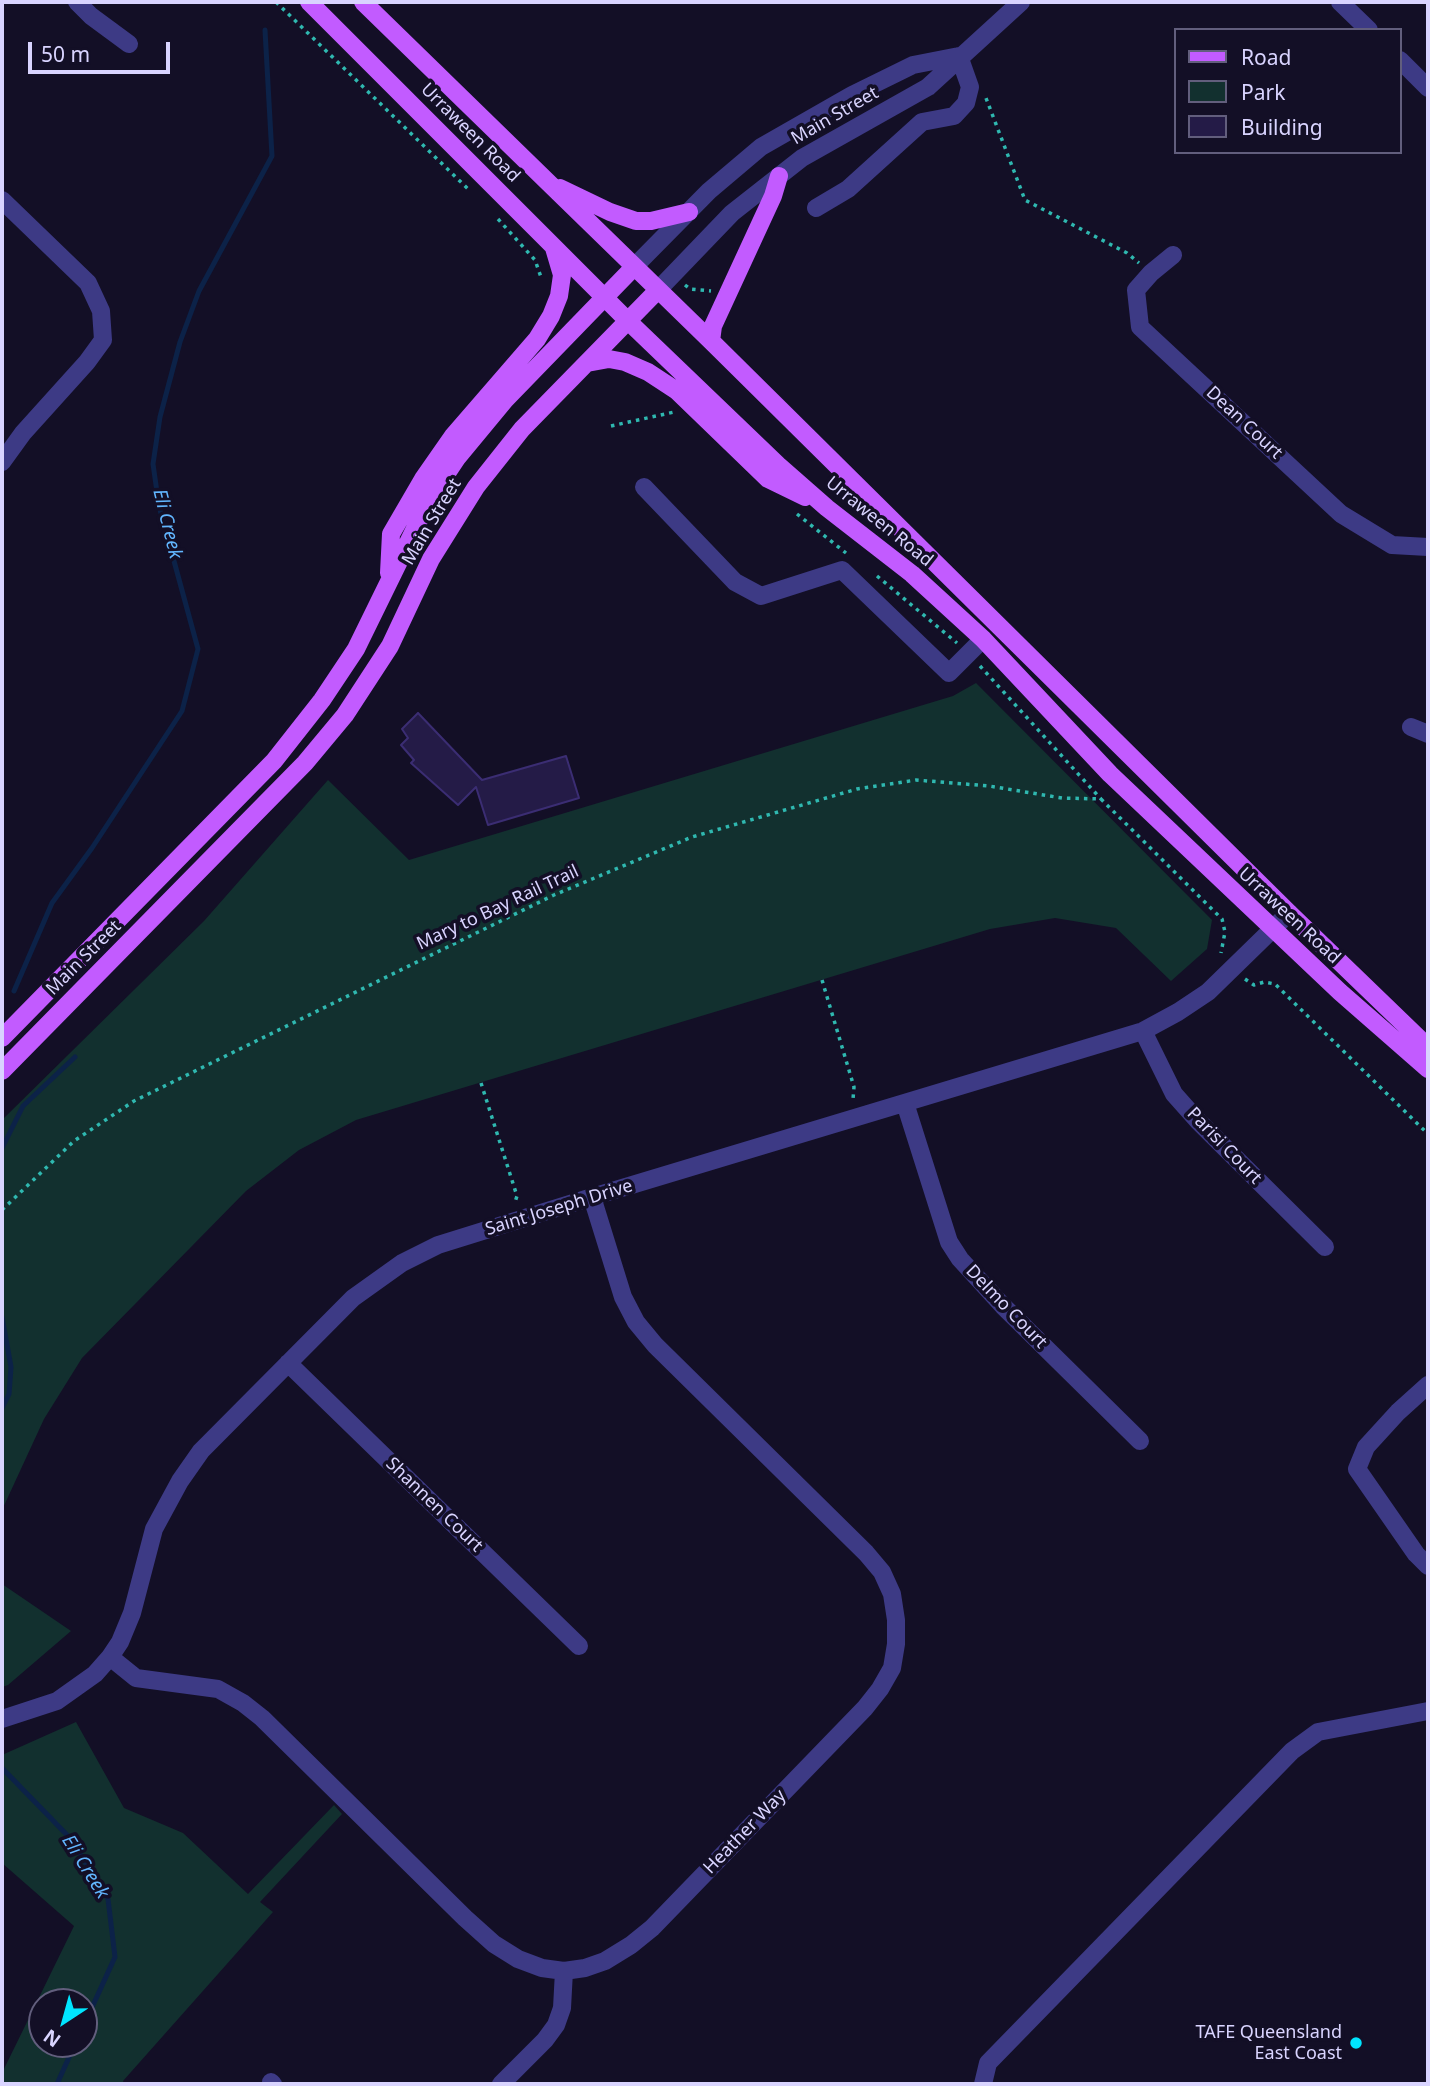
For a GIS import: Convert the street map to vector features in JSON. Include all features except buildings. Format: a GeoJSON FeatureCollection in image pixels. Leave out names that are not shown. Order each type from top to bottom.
{"type":"FeatureCollection","features":[{"type":"Feature","properties":{"kind":"main road","name":"Urraween Road"},"geometry":{"type":"LineString","coordinates":[[309,2],[628,321],[827,508],[912,575],[982,639],[1110,774],[1340,992],[1428,1069]]}},
{"type":"Feature","properties":{"kind":"main road","name":"Urraween Road"},"geometry":{"type":"LineString","coordinates":[[363,2],[712,341],[1289,913],[1428,1047]]}},
{"type":"Feature","properties":{"kind":"main road"},"geometry":{"type":"LineString","coordinates":[[712,341],[713,326],[773,196],[779,176]]}},
{"type":"Feature","properties":{"kind":"main road"},"geometry":{"type":"LineString","coordinates":[[542,178],[598,207],[636,220],[651,221],[690,212]]}},
{"type":"Feature","properties":{"kind":"main road"},"geometry":{"type":"LineString","coordinates":[[388,583],[391,534],[423,479],[453,436],[537,340],[551,316],[559,296],[562,275],[553,246]]}},
{"type":"Feature","properties":{"kind":"main road","name":"Main Street"},"geometry":{"type":"LineString","coordinates":[[2,1038],[274,761],[322,700],[356,649],[429,500],[457,458],[505,400],[634,267]]}},
{"type":"Feature","properties":{"kind":"main road","name":"Main Street"},"geometry":{"type":"LineString","coordinates":[[2,1071],[305,763],[345,715],[390,646],[431,559],[476,487],[523,429],[658,290]]}},
{"type":"Feature","properties":{"kind":"main road"},"geometry":{"type":"LineString","coordinates":[[587,363],[609,359],[625,362],[648,372],[677,391],[768,479],[827,508]]}},
{"type":"Feature","properties":{"kind":"street"},"geometry":{"type":"LineString","coordinates":[[77,2],[91,16],[130,44]]}},
{"type":"Feature","properties":{"kind":"street","name":"Main Street"},"geometry":{"type":"LineString","coordinates":[[658,290],[732,213],[802,158],[928,87],[1021,2]]}},
{"type":"Feature","properties":{"kind":"street"},"geometry":{"type":"LineString","coordinates":[[1340,2],[1367,28]]}},
{"type":"Feature","properties":{"kind":"street"},"geometry":{"type":"LineString","coordinates":[[816,208],[848,189],[922,122],[954,116],[966,103],[970,87],[959,57]]}},
{"type":"Feature","properties":{"kind":"street","name":"Main Street"},"geometry":{"type":"LineString","coordinates":[[634,267],[709,191],[761,147],[804,121],[913,65],[959,57]]}},
{"type":"Feature","properties":{"kind":"street"},"geometry":{"type":"LineString","coordinates":[[1402,62],[1428,88]]}},
{"type":"Feature","properties":{"kind":"street"},"geometry":{"type":"LineString","coordinates":[[2,200],[88,283],[101,312],[103,340],[88,362],[23,433],[2,462]]}},
{"type":"Feature","properties":{"kind":"street","name":"Dean Court"},"geometry":{"type":"LineString","coordinates":[[1173,256],[1151,273],[1136,290],[1140,327],[1341,514],[1392,545],[1428,547]]}},
{"type":"Feature","properties":{"kind":"street"},"geometry":{"type":"LineString","coordinates":[[644,487],[735,582],[761,596],[842,570],[949,673],[982,639]]}},
{"type":"Feature","properties":{"kind":"street"},"geometry":{"type":"LineString","coordinates":[[1411,727],[1428,734]]}},
{"type":"Feature","properties":{"kind":"street","name":"Saint Joseph Drive"},"geometry":{"type":"LineString","coordinates":[[2,1719],[57,1701],[85,1682],[110,1657],[120,1642],[132,1613],[154,1529],[180,1481],[201,1451],[353,1298],[402,1263],[438,1245],[1143,1031],[1208,992],[1289,913]]}},
{"type":"Feature","properties":{"kind":"street","name":"Parisi Court"},"geometry":{"type":"LineString","coordinates":[[1143,1031],[1174,1094],[1198,1122],[1325,1247]]}},
{"type":"Feature","properties":{"kind":"street","name":"Delmo Court"},"geometry":{"type":"LineString","coordinates":[[905,1103],[950,1242],[960,1259],[1003,1306],[1140,1441]]}},
{"type":"Feature","properties":{"kind":"street","name":"Heather Way"},"geometry":{"type":"LineString","coordinates":[[110,1657],[136,1678],[218,1689],[243,1703],[262,1718],[494,1944],[518,1959],[542,1968],[564,1971],[585,1968],[606,1961],[652,1928],[865,1708],[880,1689],[891,1668],[896,1620],[892,1594],[882,1572],[866,1553],[655,1345],[636,1322],[623,1297],[592,1197]]}},
{"type":"Feature","properties":{"kind":"street","name":"Shannen Court"},"geometry":{"type":"LineString","coordinates":[[288,1363],[579,1646]]}},
{"type":"Feature","properties":{"kind":"street"},"geometry":{"type":"LineString","coordinates":[[1428,1385],[1398,1412],[1366,1447],[1357,1469],[1416,1554],[1428,1566]]}},
{"type":"Feature","properties":{"kind":"street"},"geometry":{"type":"LineString","coordinates":[[983,2084],[988,2063],[1292,1751],[1318,1732],[1428,1711]]}},
{"type":"Feature","properties":{"kind":"street"},"geometry":{"type":"LineString","coordinates":[[501,2084],[545,2040],[556,2025],[562,2008],[564,1971]]}},
{"type":"Feature","properties":{"kind":"path"},"geometry":{"type":"LineString","coordinates":[[276,2],[476,197]]}},
{"type":"Feature","properties":{"kind":"path"},"geometry":{"type":"LineString","coordinates":[[986,98],[1025,200],[1127,253],[1151,273]]}},
{"type":"Feature","properties":{"kind":"path"},"geometry":{"type":"LineString","coordinates":[[496,217],[535,260],[544,287]]}},
{"type":"Feature","properties":{"kind":"path"},"geometry":{"type":"LineString","coordinates":[[683,283],[690,289],[720,292]]}},
{"type":"Feature","properties":{"kind":"path"},"geometry":{"type":"LineString","coordinates":[[611,426],[679,410]]}},
{"type":"Feature","properties":{"kind":"path","name":"Mary to Bay Rail Trail"},"geometry":{"type":"LineString","coordinates":[[2,1210],[74,1141],[134,1101],[554,895],[692,838],[857,789],[916,780],[989,786],[1062,798]]}},
{"type":"Feature","properties":{"kind":"path"},"geometry":{"type":"LineString","coordinates":[[821,980],[854,1087],[852,1106],[855,1118]]}},
{"type":"Feature","properties":{"kind":"path"},"geometry":{"type":"LineString","coordinates":[[481,1083],[517,1196],[513,1205],[516,1221]]}},
{"type":"Feature","properties":{"kind":"green space"},"geometry":{"type":"Polygon","coordinates":[[[976,683],[1212,920],[1207,949],[1171,981],[1116,928],[1055,918],[990,929],[356,1120],[299,1150],[246,1191],[82,1358],[44,1419],[2,1510],[2,1120],[204,921],[328,780],[409,860],[953,696],[976,683]]]}},
{"type":"Feature","properties":{"kind":"green space"},"geometry":{"type":"Polygon","coordinates":[[[2,1584],[71,1631],[8,1685],[2,1687],[2,1584]]]}},
{"type":"Feature","properties":{"kind":"green space"},"geometry":{"type":"Polygon","coordinates":[[[76,1722],[124,1808],[183,1833],[248,1894],[334,1805],[342,1814],[260,1902],[273,1912],[123,2081],[124,2084],[2,2084],[2,2073],[28,2020],[28,2058],[98,2058],[98,1988],[44,1988],[74,1926],[2,1863],[2,1755],[76,1722]]]}},
{"type":"Feature","properties":{"kind":"waterway","name":"Eli Creek"},"geometry":{"type":"LineString","coordinates":[[14,991],[52,903],[92,848],[182,711],[198,649],[159,506],[153,464],[160,417],[180,342],[199,291],[272,156],[265,30]]}},
{"type":"Feature","properties":{"kind":"waterway","name":"Eli Creek"},"geometry":{"type":"LineString","coordinates":[[2,1148],[23,1106],[75,1057]]}},
{"type":"Feature","properties":{"kind":"waterway","name":"Eli Creek"},"geometry":{"type":"LineString","coordinates":[[2,1317],[11,1367],[9,1394],[2,1408]]}},
{"type":"Feature","properties":{"kind":"waterway","name":"Eli Creek"},"geometry":{"type":"LineString","coordinates":[[2,1768],[71,1839],[108,1899],[115,1957],[98,1994]]}},
{"type":"Feature","properties":{"kind":"waterway","name":"Eli Creek"},"geometry":{"type":"LineString","coordinates":[[57,2084],[69,2058]]}},
{"type":"Feature","properties":{"kind":"place","name":"TAFE Queensland East Coast"},"geometry":{"type":"Point","coordinates":[1356,2043]}}]}
